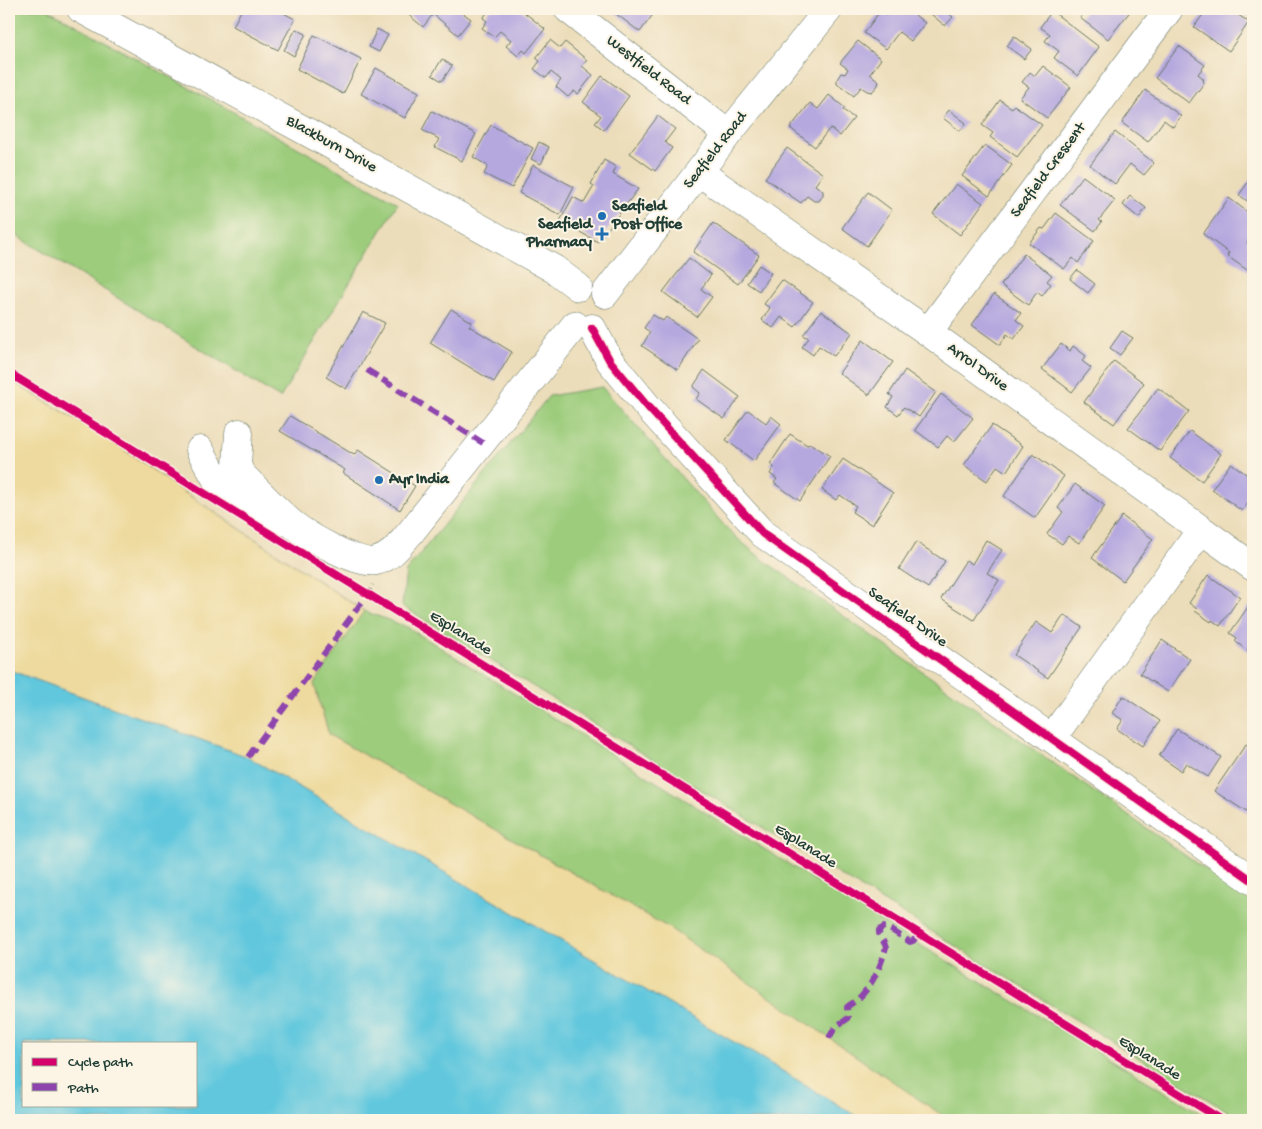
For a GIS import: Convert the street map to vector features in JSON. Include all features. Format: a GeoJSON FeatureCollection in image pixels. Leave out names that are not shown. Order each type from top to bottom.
{"type":"FeatureCollection","features":[{"type":"Feature","properties":{"kind":"street","name":"Blackburn Drive"},"geometry":{"type":"LineString","coordinates":[[81,9],[554,269],[578,286]]}},
{"type":"Feature","properties":{"kind":"street","name":"Westfield Road"},"geometry":{"type":"LineString","coordinates":[[568,9],[728,134]]}},
{"type":"Feature","properties":{"kind":"street","name":"Seafield Road"},"geometry":{"type":"LineString","coordinates":[[605,294],[728,134],[829,9]]}},
{"type":"Feature","properties":{"kind":"street","name":"Seafield Crescent"},"geometry":{"type":"LineString","coordinates":[[928,332],[1169,9]]}},
{"type":"Feature","properties":{"kind":"street","name":"Arrol Drive"},"geometry":{"type":"LineString","coordinates":[[699,172],[928,332],[1253,566]]}},
{"type":"Feature","properties":{"kind":"street"},"geometry":{"type":"LineString","coordinates":[[578,286],[595,286],[605,294],[609,307],[604,320],[599,325],[584,327],[570,321],[565,309],[568,296],[578,286]]}},
{"type":"Feature","properties":{"kind":"street"},"geometry":{"type":"LineString","coordinates":[[238,433],[237,465],[241,474],[291,522],[330,547],[355,558],[374,562],[391,555],[584,327]]}},
{"type":"Feature","properties":{"kind":"street","name":"Seafield Drive"},"geometry":{"type":"LineString","coordinates":[[584,327],[647,406],[763,534],[1253,880]]}},
{"type":"Feature","properties":{"kind":"street"},"geometry":{"type":"LineString","coordinates":[[200,450],[219,484],[238,502],[259,515],[291,522]]}},
{"type":"Feature","properties":{"kind":"street"},"geometry":{"type":"LineString","coordinates":[[1052,738],[1201,530]]}},
{"type":"Feature","properties":{"kind":"path"},"geometry":{"type":"LineString","coordinates":[[360,588],[373,596]]}},
{"type":"Feature","properties":{"kind":"green space"},"geometry":{"type":"Polygon","coordinates":[[[9,9],[47,9],[398,203],[280,398],[9,231],[9,9]]]}},
{"type":"Feature","properties":{"kind":"green space"},"geometry":{"type":"Polygon","coordinates":[[[602,387],[731,533],[762,559],[1253,903],[1253,1120],[1242,1120],[402,606],[406,571],[549,396],[602,387]]]}},
{"type":"Feature","properties":{"kind":"green space"},"geometry":{"type":"Polygon","coordinates":[[[364,611],[407,627],[880,921],[1212,1120],[949,1120],[669,928],[329,735],[314,684],[364,611]]]}},
{"type":"Feature","properties":{"kind":"sand"},"geometry":{"type":"Polygon","coordinates":[[[9,380],[106,437],[181,490],[364,611],[314,684],[329,735],[669,928],[949,1120],[863,1120],[756,1055],[248,757],[9,670],[9,380]]]}},
{"type":"Feature","properties":{"kind":"water"},"geometry":{"type":"Polygon","coordinates":[[[9,670],[248,757],[756,1055],[863,1120],[9,1120],[9,670]]]}},
{"type":"Feature","properties":{"kind":"building"},"geometry":{"type":"Polygon","coordinates":[[[242,9],[276,9],[295,19],[278,50],[233,26],[242,9]]]}},
{"type":"Feature","properties":{"kind":"building"},"geometry":{"type":"Polygon","coordinates":[[[406,9],[462,9],[460,11],[471,19],[458,35],[433,14],[423,27],[404,11],[406,9]]]}},
{"type":"Feature","properties":{"kind":"building"},"geometry":{"type":"Polygon","coordinates":[[[490,9],[520,9],[545,29],[526,53],[523,50],[518,56],[506,46],[511,40],[500,31],[494,37],[482,28],[487,21],[483,18],[490,9]]]}},
{"type":"Feature","properties":{"kind":"building"},"geometry":{"type":"Polygon","coordinates":[[[612,9],[657,9],[640,32],[612,9]]]}},
{"type":"Feature","properties":{"kind":"building"},"geometry":{"type":"Polygon","coordinates":[[[891,9],[910,9],[925,23],[911,41],[899,32],[886,49],[864,33],[881,10],[887,15],[891,9]]]}},
{"type":"Feature","properties":{"kind":"building"},"geometry":{"type":"Polygon","coordinates":[[[936,9],[943,9],[953,17],[945,26],[931,14],[936,9]]]}},
{"type":"Feature","properties":{"kind":"building"},"geometry":{"type":"Polygon","coordinates":[[[1084,9],[1132,9],[1108,39],[1080,18],[1086,10],[1084,9]]]}},
{"type":"Feature","properties":{"kind":"building"},"geometry":{"type":"Polygon","coordinates":[[[1207,9],[1229,9],[1249,22],[1229,51],[1194,27],[1207,9]]]}},
{"type":"Feature","properties":{"kind":"building"},"geometry":{"type":"Polygon","coordinates":[[[1240,9],[1253,9],[1253,19],[1240,9]]]}},
{"type":"Feature","properties":{"kind":"building"},"geometry":{"type":"Polygon","coordinates":[[[1052,11],[1099,47],[1078,76],[1054,58],[1059,51],[1045,41],[1050,34],[1040,27],[1052,11]]]}},
{"type":"Feature","properties":{"kind":"building"},"geometry":{"type":"Polygon","coordinates":[[[296,29],[306,34],[294,56],[284,50],[296,29]]]}},
{"type":"Feature","properties":{"kind":"building"},"geometry":{"type":"Polygon","coordinates":[[[377,29],[388,35],[379,52],[369,47],[377,29]]]}},
{"type":"Feature","properties":{"kind":"building"},"geometry":{"type":"Polygon","coordinates":[[[314,35],[361,59],[343,94],[297,69],[314,35]]]}},
{"type":"Feature","properties":{"kind":"building"},"geometry":{"type":"Polygon","coordinates":[[[1014,36],[1032,49],[1024,59],[1007,46],[1014,36]]]}},
{"type":"Feature","properties":{"kind":"building"},"geometry":{"type":"Polygon","coordinates":[[[550,40],[560,48],[565,42],[587,60],[582,66],[593,75],[578,94],[574,91],[568,97],[556,87],[561,80],[551,72],[546,78],[534,69],[540,61],[536,58],[550,40]]]}},
{"type":"Feature","properties":{"kind":"building"},"geometry":{"type":"Polygon","coordinates":[[[858,41],[881,59],[870,74],[879,81],[878,85],[872,92],[861,87],[854,96],[837,83],[837,79],[841,73],[845,74],[848,69],[840,63],[858,41]]]}},
{"type":"Feature","properties":{"kind":"building"},"geometry":{"type":"Polygon","coordinates":[[[1179,46],[1205,65],[1198,74],[1203,78],[1204,83],[1189,103],[1155,78],[1179,46]]]}},
{"type":"Feature","properties":{"kind":"building"},"geometry":{"type":"Polygon","coordinates":[[[442,59],[452,66],[442,81],[432,75],[442,59]]]}},
{"type":"Feature","properties":{"kind":"building"},"geometry":{"type":"Polygon","coordinates":[[[1043,66],[1071,87],[1047,118],[1020,98],[1029,87],[1022,82],[1030,72],[1035,76],[1043,66]]]}},
{"type":"Feature","properties":{"kind":"building"},"geometry":{"type":"Polygon","coordinates":[[[376,68],[419,92],[405,118],[361,94],[376,68]]]}},
{"type":"Feature","properties":{"kind":"building"},"geometry":{"type":"Polygon","coordinates":[[[602,76],[629,96],[604,130],[595,123],[601,116],[583,102],[602,76]]]}},
{"type":"Feature","properties":{"kind":"building"},"geometry":{"type":"Polygon","coordinates":[[[1145,90],[1181,116],[1173,127],[1164,120],[1148,142],[1122,123],[1145,90]]]}},
{"type":"Feature","properties":{"kind":"building"},"geometry":{"type":"Polygon","coordinates":[[[829,95],[845,108],[843,110],[854,118],[840,136],[830,128],[815,147],[790,128],[810,103],[818,109],[829,95]]]}},
{"type":"Feature","properties":{"kind":"building"},"geometry":{"type":"Polygon","coordinates":[[[1000,100],[1012,108],[1014,105],[1042,125],[1017,157],[990,137],[993,133],[982,125],[1000,100]]]}},
{"type":"Feature","properties":{"kind":"building"},"geometry":{"type":"Polygon","coordinates":[[[949,110],[966,123],[960,131],[943,118],[949,110]]]}},
{"type":"Feature","properties":{"kind":"building"},"geometry":{"type":"Polygon","coordinates":[[[432,111],[476,134],[462,161],[435,147],[439,139],[422,130],[432,111]]]}},
{"type":"Feature","properties":{"kind":"building"},"geometry":{"type":"Polygon","coordinates":[[[658,116],[675,129],[665,142],[672,148],[655,171],[630,153],[658,116]]]}},
{"type":"Feature","properties":{"kind":"building"},"geometry":{"type":"Polygon","coordinates":[[[491,125],[533,148],[512,188],[484,174],[488,166],[473,157],[491,125]]]}},
{"type":"Feature","properties":{"kind":"building"},"geometry":{"type":"Polygon","coordinates":[[[1115,132],[1154,163],[1144,175],[1130,164],[1115,184],[1090,165],[1115,132]]]}},
{"type":"Feature","properties":{"kind":"building"},"geometry":{"type":"Polygon","coordinates":[[[539,142],[549,147],[541,164],[531,159],[539,142]]]}},
{"type":"Feature","properties":{"kind":"building"},"geometry":{"type":"Polygon","coordinates":[[[985,145],[1012,165],[989,196],[962,176],[985,145]]]}},
{"type":"Feature","properties":{"kind":"building"},"geometry":{"type":"Polygon","coordinates":[[[787,148],[823,174],[815,185],[823,191],[819,201],[814,201],[807,196],[801,203],[765,178],[787,148]]]}},
{"type":"Feature","properties":{"kind":"building"},"geometry":{"type":"Polygon","coordinates":[[[604,160],[616,167],[613,174],[638,189],[598,242],[560,221],[573,197],[584,203],[594,186],[591,184],[604,160]]]}},
{"type":"Feature","properties":{"kind":"building"},"geometry":{"type":"Polygon","coordinates":[[[533,165],[574,187],[560,215],[519,193],[533,165]]]}},
{"type":"Feature","properties":{"kind":"building"},"geometry":{"type":"Polygon","coordinates":[[[1253,175],[1253,205],[1239,195],[1253,175]]]}},
{"type":"Feature","properties":{"kind":"building"},"geometry":{"type":"Polygon","coordinates":[[[1083,176],[1115,200],[1099,220],[1102,222],[1095,231],[1060,205],[1083,176]]]}},
{"type":"Feature","properties":{"kind":"building"},"geometry":{"type":"Polygon","coordinates":[[[956,184],[983,203],[960,235],[933,214],[956,184]]]}},
{"type":"Feature","properties":{"kind":"building"},"geometry":{"type":"Polygon","coordinates":[[[868,192],[892,210],[867,246],[842,228],[868,192]]]}},
{"type":"Feature","properties":{"kind":"building"},"geometry":{"type":"Polygon","coordinates":[[[1130,196],[1146,208],[1139,218],[1123,205],[1130,196]]]}},
{"type":"Feature","properties":{"kind":"building"},"geometry":{"type":"Polygon","coordinates":[[[1229,198],[1253,216],[1253,234],[1247,243],[1253,248],[1253,267],[1250,272],[1227,256],[1229,253],[1203,234],[1229,198]]]}},
{"type":"Feature","properties":{"kind":"building"},"geometry":{"type":"Polygon","coordinates":[[[1056,213],[1094,241],[1078,263],[1073,258],[1064,269],[1029,243],[1041,228],[1044,229],[1056,213]]]}},
{"type":"Feature","properties":{"kind":"building"},"geometry":{"type":"Polygon","coordinates":[[[713,223],[759,255],[738,284],[693,252],[713,223]]]}},
{"type":"Feature","properties":{"kind":"building"},"geometry":{"type":"Polygon","coordinates":[[[1024,254],[1052,275],[1047,281],[1051,284],[1042,296],[1037,292],[1028,305],[1001,285],[1024,254]]]}},
{"type":"Feature","properties":{"kind":"building"},"geometry":{"type":"Polygon","coordinates":[[[689,258],[711,275],[701,289],[712,297],[697,317],[663,292],[689,258]]]}},
{"type":"Feature","properties":{"kind":"building"},"geometry":{"type":"Polygon","coordinates":[[[759,265],[771,273],[759,291],[747,283],[759,265]]]}},
{"type":"Feature","properties":{"kind":"building"},"geometry":{"type":"Polygon","coordinates":[[[1077,270],[1095,284],[1088,293],[1070,279],[1077,270]]]}},
{"type":"Feature","properties":{"kind":"building"},"geometry":{"type":"Polygon","coordinates":[[[782,280],[813,302],[795,327],[781,317],[773,328],[762,320],[770,308],[764,304],[782,280]]]}},
{"type":"Feature","properties":{"kind":"building"},"geometry":{"type":"Polygon","coordinates":[[[994,294],[1021,313],[1016,320],[1024,326],[1014,339],[1007,334],[1000,345],[972,325],[994,294]]]}},
{"type":"Feature","properties":{"kind":"building"},"geometry":{"type":"Polygon","coordinates":[[[451,309],[472,322],[469,326],[512,352],[494,382],[430,343],[451,309]]]}},
{"type":"Feature","properties":{"kind":"building"},"geometry":{"type":"Polygon","coordinates":[[[821,311],[852,333],[834,356],[819,346],[813,355],[802,347],[809,338],[803,335],[821,311]]]}},
{"type":"Feature","properties":{"kind":"building"},"geometry":{"type":"Polygon","coordinates":[[[363,312],[385,323],[346,389],[326,377],[363,312]]]}},
{"type":"Feature","properties":{"kind":"building"},"geometry":{"type":"Polygon","coordinates":[[[653,315],[663,321],[666,317],[698,339],[678,370],[642,346],[650,332],[644,328],[653,315]]]}},
{"type":"Feature","properties":{"kind":"building"},"geometry":{"type":"Polygon","coordinates":[[[1122,331],[1133,338],[1120,355],[1110,348],[1122,331]]]}},
{"type":"Feature","properties":{"kind":"building"},"geometry":{"type":"Polygon","coordinates":[[[863,340],[893,362],[869,395],[839,373],[863,340]]]}},
{"type":"Feature","properties":{"kind":"building"},"geometry":{"type":"Polygon","coordinates":[[[1061,344],[1070,351],[1073,346],[1086,356],[1082,361],[1091,368],[1072,392],[1042,369],[1061,344]]]}},
{"type":"Feature","properties":{"kind":"building"},"geometry":{"type":"Polygon","coordinates":[[[1114,361],[1144,383],[1114,424],[1084,402],[1114,361]]]}},
{"type":"Feature","properties":{"kind":"building"},"geometry":{"type":"Polygon","coordinates":[[[704,370],[740,397],[724,419],[696,399],[700,393],[693,387],[704,370]]]}},
{"type":"Feature","properties":{"kind":"building"},"geometry":{"type":"Polygon","coordinates":[[[905,370],[936,392],[919,417],[904,407],[898,415],[887,407],[893,397],[889,394],[905,370]]]}},
{"type":"Feature","properties":{"kind":"building"},"geometry":{"type":"Polygon","coordinates":[[[1158,388],[1189,411],[1160,451],[1128,428],[1158,388]]]}},
{"type":"Feature","properties":{"kind":"building"},"geometry":{"type":"Polygon","coordinates":[[[941,394],[973,418],[954,442],[947,436],[938,447],[915,430],[941,394]]]}},
{"type":"Feature","properties":{"kind":"building"},"geometry":{"type":"Polygon","coordinates":[[[748,410],[766,423],[771,416],[781,424],[754,461],[726,440],[748,410]]]}},
{"type":"Feature","properties":{"kind":"building"},"geometry":{"type":"Polygon","coordinates":[[[290,416],[354,455],[358,450],[415,486],[400,510],[343,473],[345,470],[280,431],[290,416]]]}},
{"type":"Feature","properties":{"kind":"building"},"geometry":{"type":"Polygon","coordinates":[[[992,425],[1023,446],[1006,472],[997,466],[987,481],[964,465],[992,425]]]}},
{"type":"Feature","properties":{"kind":"building"},"geometry":{"type":"Polygon","coordinates":[[[1190,431],[1221,454],[1202,481],[1170,458],[1190,431]]]}},
{"type":"Feature","properties":{"kind":"building"},"geometry":{"type":"Polygon","coordinates":[[[790,434],[830,456],[800,501],[774,483],[777,479],[770,474],[774,467],[770,464],[790,434]]]}},
{"type":"Feature","properties":{"kind":"building"},"geometry":{"type":"Polygon","coordinates":[[[1033,454],[1064,476],[1035,518],[1004,496],[1033,454]]]}},
{"type":"Feature","properties":{"kind":"building"},"geometry":{"type":"Polygon","coordinates":[[[843,459],[893,493],[872,525],[852,512],[856,506],[840,495],[836,500],[822,490],[843,459]]]}},
{"type":"Feature","properties":{"kind":"building"},"geometry":{"type":"Polygon","coordinates":[[[1231,463],[1253,479],[1253,496],[1242,511],[1212,489],[1231,463]]]}},
{"type":"Feature","properties":{"kind":"building"},"geometry":{"type":"Polygon","coordinates":[[[1075,484],[1105,506],[1079,543],[1068,536],[1062,544],[1047,534],[1063,512],[1058,508],[1075,484]]]}},
{"type":"Feature","properties":{"kind":"building"},"geometry":{"type":"Polygon","coordinates":[[[1122,516],[1153,539],[1123,581],[1092,558],[1122,516]]]}},
{"type":"Feature","properties":{"kind":"building"},"geometry":{"type":"Polygon","coordinates":[[[986,540],[1002,550],[987,573],[999,580],[974,620],[941,599],[966,560],[972,564],[986,540]]]}},
{"type":"Feature","properties":{"kind":"building"},"geometry":{"type":"Polygon","coordinates":[[[916,542],[945,561],[928,588],[899,569],[916,542]]]}},
{"type":"Feature","properties":{"kind":"building"},"geometry":{"type":"Polygon","coordinates":[[[1208,575],[1240,597],[1220,626],[1195,611],[1197,609],[1189,603],[1208,575]]]}},
{"type":"Feature","properties":{"kind":"building"},"geometry":{"type":"Polygon","coordinates":[[[1250,604],[1253,607],[1253,649],[1250,653],[1235,641],[1237,638],[1230,633],[1250,604]]]}},
{"type":"Feature","properties":{"kind":"building"},"geometry":{"type":"Polygon","coordinates":[[[1064,615],[1082,627],[1048,678],[1014,655],[1036,622],[1052,633],[1064,615]]]}},
{"type":"Feature","properties":{"kind":"building"},"geometry":{"type":"Polygon","coordinates":[[[1162,640],[1190,659],[1168,692],[1140,674],[1162,640]]]}},
{"type":"Feature","properties":{"kind":"building"},"geometry":{"type":"Polygon","coordinates":[[[1123,696],[1160,721],[1143,746],[1117,729],[1123,720],[1112,713],[1123,696]]]}},
{"type":"Feature","properties":{"kind":"building"},"geometry":{"type":"Polygon","coordinates":[[[1177,729],[1221,757],[1208,777],[1186,763],[1181,771],[1159,756],[1177,729]]]}},
{"type":"Feature","properties":{"kind":"building"},"geometry":{"type":"Polygon","coordinates":[[[1246,744],[1253,749],[1253,805],[1248,813],[1214,791],[1246,744]]]}},
{"type":"Feature","properties":{"kind":"marked path"},"geometry":{"type":"LineString","coordinates":[[367,370],[483,443]]}},
{"type":"Feature","properties":{"kind":"marked path"},"geometry":{"type":"LineString","coordinates":[[248,757],[368,594]]}},
{"type":"Feature","properties":{"kind":"marked path"},"geometry":{"type":"LineString","coordinates":[[829,1038],[836,1026],[848,1017],[847,1007],[862,995],[878,970],[886,948],[879,930],[884,927],[910,942],[919,934]]}},
{"type":"Feature","properties":{"kind":"cycle path"},"geometry":{"type":"LineString","coordinates":[[592,328],[610,361],[647,406],[763,534],[1253,881]]}},
{"type":"Feature","properties":{"kind":"cycle path","name":"Esplanade"},"geometry":{"type":"LineString","coordinates":[[9,373],[1222,1120]]}},
{"type":"Feature","properties":{"kind":"place","name":"Seafield Post Office"},"geometry":{"type":"Point","coordinates":[602,216]}},
{"type":"Feature","properties":{"kind":"place","name":"Seafield Pharmacy"},"geometry":{"type":"Point","coordinates":[602,234]}},
{"type":"Feature","properties":{"kind":"place","name":"Ayr India"},"geometry":{"type":"Point","coordinates":[379,480]}}]}
